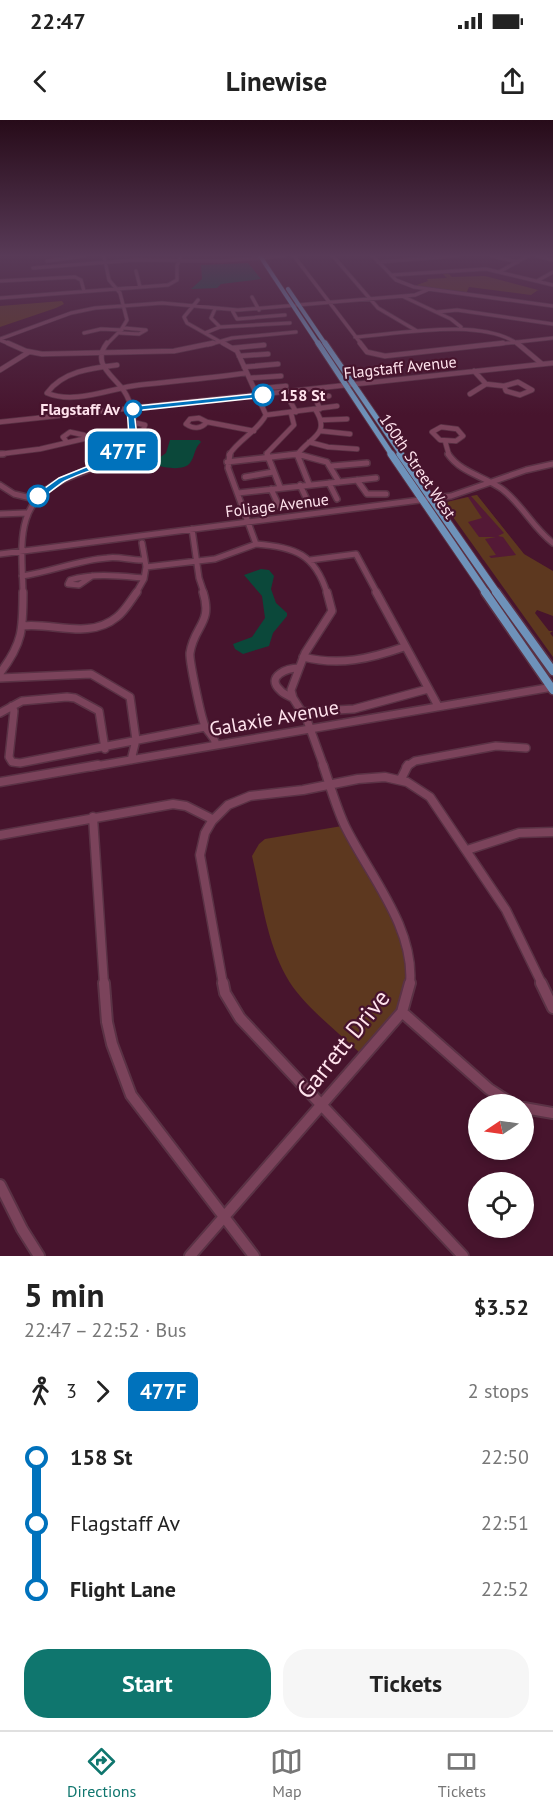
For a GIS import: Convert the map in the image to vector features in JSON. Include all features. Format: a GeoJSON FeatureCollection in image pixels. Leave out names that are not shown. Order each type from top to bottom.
{"type":"FeatureCollection","features":[{"type":"Feature","properties":{"kind":"main road","name":"160th Street West"},"geometry":{"type":"LineString","coordinates":[[296,309],[553,671]]}},
{"type":"Feature","properties":{"kind":"main road","name":"160th Street West"},"geometry":{"type":"LineString","coordinates":[[302,309],[422,500],[553,688]]}},
{"type":"Feature","properties":{"kind":"street"},"geometry":{"type":"LineString","coordinates":[[0,339],[75,312],[99,309]]}},
{"type":"Feature","properties":{"kind":"street"},"geometry":{"type":"LineString","coordinates":[[0,673],[18,647],[22,626],[23,523],[26,513],[35,499],[62,480],[120,454],[130,443],[134,432],[126,395],[104,367],[101,354],[107,344],[122,330],[127,320],[125,309]]}},
{"type":"Feature","properties":{"kind":"street"},"geometry":{"type":"LineString","coordinates":[[189,309],[185,320],[192,327],[222,341],[233,348],[239,356],[266,415],[254,431],[235,445],[227,462],[256,544]]}},
{"type":"Feature","properties":{"kind":"street"},"geometry":{"type":"LineString","coordinates":[[215,309],[245,309]]}},
{"type":"Feature","properties":{"kind":"street"},"geometry":{"type":"LineString","coordinates":[[215,309],[211,318],[220,327]]}},
{"type":"Feature","properties":{"kind":"street"},"geometry":{"type":"LineString","coordinates":[[258,309],[260,318],[273,334]]}},
{"type":"Feature","properties":{"kind":"street"},"geometry":{"type":"LineString","coordinates":[[334,309],[367,352],[373,355],[385,356],[553,338]]}},
{"type":"Feature","properties":{"kind":"street"},"geometry":{"type":"LineString","coordinates":[[380,309],[417,331]]}},
{"type":"Feature","properties":{"kind":"street"},"geometry":{"type":"LineString","coordinates":[[430,309],[461,327]]}},
{"type":"Feature","properties":{"kind":"street"},"geometry":{"type":"LineString","coordinates":[[232,310],[237,319],[285,315]]}},
{"type":"Feature","properties":{"kind":"street"},"geometry":{"type":"LineString","coordinates":[[437,312],[457,310],[553,324]]}},
{"type":"Feature","properties":{"kind":"street"},"geometry":{"type":"LineString","coordinates":[[205,333],[220,327],[290,323]]}},
{"type":"Feature","properties":{"kind":"street"},"geometry":{"type":"LineString","coordinates":[[356,337],[461,327],[498,333],[517,342],[542,364]]}},
{"type":"Feature","properties":{"kind":"street"},"geometry":{"type":"LineString","coordinates":[[84,333],[101,329],[146,330],[139,334],[122,330]]}},
{"type":"Feature","properties":{"kind":"street"},"geometry":{"type":"LineString","coordinates":[[0,339],[29,352],[52,355],[101,354],[174,351],[232,338],[296,332]]}},
{"type":"Feature","properties":{"kind":"street"},"geometry":{"type":"LineString","coordinates":[[233,348],[264,345]]}},
{"type":"Feature","properties":{"kind":"street"},"geometry":{"type":"LineString","coordinates":[[0,370],[29,352]]}},
{"type":"Feature","properties":{"kind":"street"},"geometry":{"type":"LineString","coordinates":[[239,356],[268,354]]}},
{"type":"Feature","properties":{"kind":"street","name":"Flagstaff Avenue"},"geometry":{"type":"LineString","coordinates":[[0,422],[553,363]]}},
{"type":"Feature","properties":{"kind":"street"},"geometry":{"type":"LineString","coordinates":[[244,367],[278,364]]}},
{"type":"Feature","properties":{"kind":"street"},"geometry":{"type":"LineString","coordinates":[[117,365],[58,380],[47,393],[61,396],[247,373]]}},
{"type":"Feature","properties":{"kind":"street"},"geometry":{"type":"LineString","coordinates":[[474,371],[486,384]]}},
{"type":"Feature","properties":{"kind":"street"},"geometry":{"type":"LineString","coordinates":[[250,378],[281,376]]}},
{"type":"Feature","properties":{"kind":"street"},"geometry":{"type":"LineString","coordinates":[[470,394],[486,384],[504,386],[509,383],[518,383],[528,385],[532,390],[518,394],[508,392],[504,386]]}},
{"type":"Feature","properties":{"kind":"street"},"geometry":{"type":"LineString","coordinates":[[255,389],[286,386]]}},
{"type":"Feature","properties":{"kind":"street"},"geometry":{"type":"LineString","coordinates":[[297,454],[321,431],[322,420],[315,398],[329,396]]}},
{"type":"Feature","properties":{"kind":"street"},"geometry":{"type":"LineString","coordinates":[[280,487],[267,458],[268,451],[294,425],[291,401]]}},
{"type":"Feature","properties":{"kind":"street"},"geometry":{"type":"LineString","coordinates":[[266,415],[337,406]]}},
{"type":"Feature","properties":{"kind":"street"},"geometry":{"type":"LineString","coordinates":[[322,420],[348,419]]}},
{"type":"Feature","properties":{"kind":"street"},"geometry":{"type":"LineString","coordinates":[[132,422],[145,425],[143,430],[134,432]]}},
{"type":"Feature","properties":{"kind":"street"},"geometry":{"type":"LineString","coordinates":[[207,422],[254,431]]}},
{"type":"Feature","properties":{"kind":"street"},"geometry":{"type":"LineString","coordinates":[[451,427],[463,434],[460,440],[446,441],[434,436],[434,430],[451,427]]}},
{"type":"Feature","properties":{"kind":"street"},"geometry":{"type":"LineString","coordinates":[[321,431],[350,434]]}},
{"type":"Feature","properties":{"kind":"street"},"geometry":{"type":"LineString","coordinates":[[0,454],[40,449],[66,441]]}},
{"type":"Feature","properties":{"kind":"street"},"geometry":{"type":"LineString","coordinates":[[446,441],[446,452],[453,462],[508,493],[553,543]]}},
{"type":"Feature","properties":{"kind":"street"},"geometry":{"type":"LineString","coordinates":[[309,442],[328,447],[357,449]]}},
{"type":"Feature","properties":{"kind":"street"},"geometry":{"type":"LineString","coordinates":[[297,454],[309,484]]}},
{"type":"Feature","properties":{"kind":"street"},"geometry":{"type":"LineString","coordinates":[[227,462],[297,454],[321,459],[332,466],[339,482]]}},
{"type":"Feature","properties":{"kind":"street"},"geometry":{"type":"LineString","coordinates":[[332,466],[367,463]]}},
{"type":"Feature","properties":{"kind":"street"},"geometry":{"type":"LineString","coordinates":[[550,464],[553,470]]}},
{"type":"Feature","properties":{"kind":"street","name":"Foliage Avenue"},"geometry":{"type":"LineString","coordinates":[[0,554],[431,499],[465,493],[522,469],[550,464]]}},
{"type":"Feature","properties":{"kind":"street"},"geometry":{"type":"LineString","coordinates":[[245,477],[273,472]]}},
{"type":"Feature","properties":{"kind":"street"},"geometry":{"type":"LineString","coordinates":[[238,493],[376,478]]}},
{"type":"Feature","properties":{"kind":"street"},"geometry":{"type":"LineString","coordinates":[[357,480],[367,494],[386,494]]}},
{"type":"Feature","properties":{"kind":"street"},"geometry":{"type":"LineString","coordinates":[[329,483],[338,499]]}},
{"type":"Feature","properties":{"kind":"street"},"geometry":{"type":"LineString","coordinates":[[0,485],[14,494],[35,499]]}},
{"type":"Feature","properties":{"kind":"street"},"geometry":{"type":"LineString","coordinates":[[300,485],[308,502]]}},
{"type":"Feature","properties":{"kind":"street"},"geometry":{"type":"LineString","coordinates":[[271,489],[279,506]]}},
{"type":"Feature","properties":{"kind":"street"},"geometry":{"type":"LineString","coordinates":[[0,514],[26,513]]}},
{"type":"Feature","properties":{"kind":"street"},"geometry":{"type":"LineString","coordinates":[[192,530],[196,561],[208,607],[206,618],[190,652],[205,727],[214,736],[216,745]]}},
{"type":"Feature","properties":{"kind":"street"},"geometry":{"type":"LineString","coordinates":[[22,626],[38,624],[64,629],[80,629],[118,617],[138,591],[144,578],[146,563],[142,543]]}},
{"type":"Feature","properties":{"kind":"street"},"geometry":{"type":"LineString","coordinates":[[22,576],[72,563],[110,557],[146,563],[215,559],[256,544],[266,544],[310,560],[315,565],[332,611],[314,636],[303,657],[291,690],[293,698]]}},
{"type":"Feature","properties":{"kind":"street"},"geometry":{"type":"LineString","coordinates":[[310,560],[356,554],[404,647],[438,706]]}},
{"type":"Feature","properties":{"kind":"street"},"geometry":{"type":"LineString","coordinates":[[92,576],[103,574],[144,578]]}},
{"type":"Feature","properties":{"kind":"street"},"geometry":{"type":"LineString","coordinates":[[303,657],[324,663],[347,664],[404,647]]}},
{"type":"Feature","properties":{"kind":"street","name":"Garrett Drive"},"geometry":{"type":"LineString","coordinates":[[190,1256],[402,1012],[410,993],[412,975],[405,936],[344,824],[302,712],[293,698],[279,690],[276,682],[279,673],[286,668],[299,668]]}},
{"type":"Feature","properties":{"kind":"street"},"geometry":{"type":"LineString","coordinates":[[0,678],[91,674],[130,696],[136,740],[131,760]]}},
{"type":"Feature","properties":{"kind":"street","name":"Galaxie Avenue"},"geometry":{"type":"LineString","coordinates":[[0,782],[553,688]]}},
{"type":"Feature","properties":{"kind":"street"},"geometry":{"type":"LineString","coordinates":[[302,712],[315,708],[331,711],[395,700],[428,689]]}},
{"type":"Feature","properties":{"kind":"street"},"geometry":{"type":"LineString","coordinates":[[0,713],[22,701],[67,697],[96,707],[99,711],[105,749]]}},
{"type":"Feature","properties":{"kind":"street"},"geometry":{"type":"LineString","coordinates":[[12,706],[9,757],[12,762],[20,763],[105,749],[136,740],[205,727]]}},
{"type":"Feature","properties":{"kind":"street"},"geometry":{"type":"LineString","coordinates":[[400,779],[406,766],[415,761],[496,746],[526,748]]}},
{"type":"Feature","properties":{"kind":"street"},"geometry":{"type":"LineString","coordinates":[[463,1256],[240,1018],[225,993],[201,855],[203,836],[212,819],[228,805],[248,796],[290,792],[378,777],[400,779],[417,786],[430,796],[506,910],[553,1008]]}},
{"type":"Feature","properties":{"kind":"street"},"geometry":{"type":"LineString","coordinates":[[0,835],[173,804],[186,806],[212,819]]}},
{"type":"Feature","properties":{"kind":"street"},"geometry":{"type":"LineString","coordinates":[[93,817],[106,1022],[112,1053],[122,1080],[137,1105],[254,1256]]}},
{"type":"Feature","properties":{"kind":"street"},"geometry":{"type":"LineString","coordinates":[[467,850],[519,833],[553,832]]}},
{"type":"Feature","properties":{"kind":"street"},"geometry":{"type":"LineString","coordinates":[[402,1012],[497,1094]]}},
{"type":"Feature","properties":{"kind":"street"},"geometry":{"type":"LineString","coordinates":[[534,1110],[553,1113]]}},
{"type":"Feature","properties":{"kind":"street"},"geometry":{"type":"LineString","coordinates":[[0,1185],[22,1229],[39,1256]]}},
{"type":"Feature","properties":{"kind":"shaded area"},"geometry":{"type":"Polygon","coordinates":[[[0,309],[53,309],[0,327],[0,309]]]}},
{"type":"Feature","properties":{"kind":"shaded area"},"geometry":{"type":"Polygon","coordinates":[[[170,440],[199,440],[201,442],[187,466],[174,468],[157,465],[155,461],[166,453],[170,440]]]}},
{"type":"Feature","properties":{"kind":"shaded area"},"geometry":{"type":"Polygon","coordinates":[[[477,495],[524,554],[483,560],[449,501],[477,495]]]}},
{"type":"Feature","properties":{"kind":"shaded area"},"geometry":{"type":"Polygon","coordinates":[[[477,495],[524,554],[553,571],[553,616],[537,610],[535,613],[549,631],[553,631],[550,633],[553,637],[553,657],[443,503],[468,497],[482,518],[468,522],[479,537],[496,537],[485,539],[496,555],[489,556],[491,558],[516,555],[503,537],[498,536],[504,533],[471,496],[477,495]]]}},
{"type":"Feature","properties":{"kind":"shaded area"},"geometry":{"type":"Polygon","coordinates":[[[261,569],[269,570],[274,576],[271,589],[276,603],[287,613],[287,616],[273,633],[269,646],[243,654],[235,649],[233,644],[252,637],[265,618],[262,596],[244,575],[261,569]]]}},
{"type":"Feature","properties":{"kind":"shaded area"},"geometry":{"type":"Polygon","coordinates":[[[342,826],[390,912],[405,959],[406,982],[400,1003],[387,1022],[359,1052],[310,1007],[286,976],[269,932],[252,856],[265,839],[342,826]]]}},
{"type":"Feature","properties":{"kind":"bus line","name":"477F"},"geometry":{"type":"LineString","coordinates":[[38,496],[56,483],[104,463],[124,451],[133,437],[130,409],[263,395]]}},
{"type":"Feature","properties":{"kind":"place","name":"158 St"},"geometry":{"type":"Point","coordinates":[263,395]}},
{"type":"Feature","properties":{"kind":"place","name":"Flagstaff Av"},"geometry":{"type":"Point","coordinates":[133,409]}}]}
